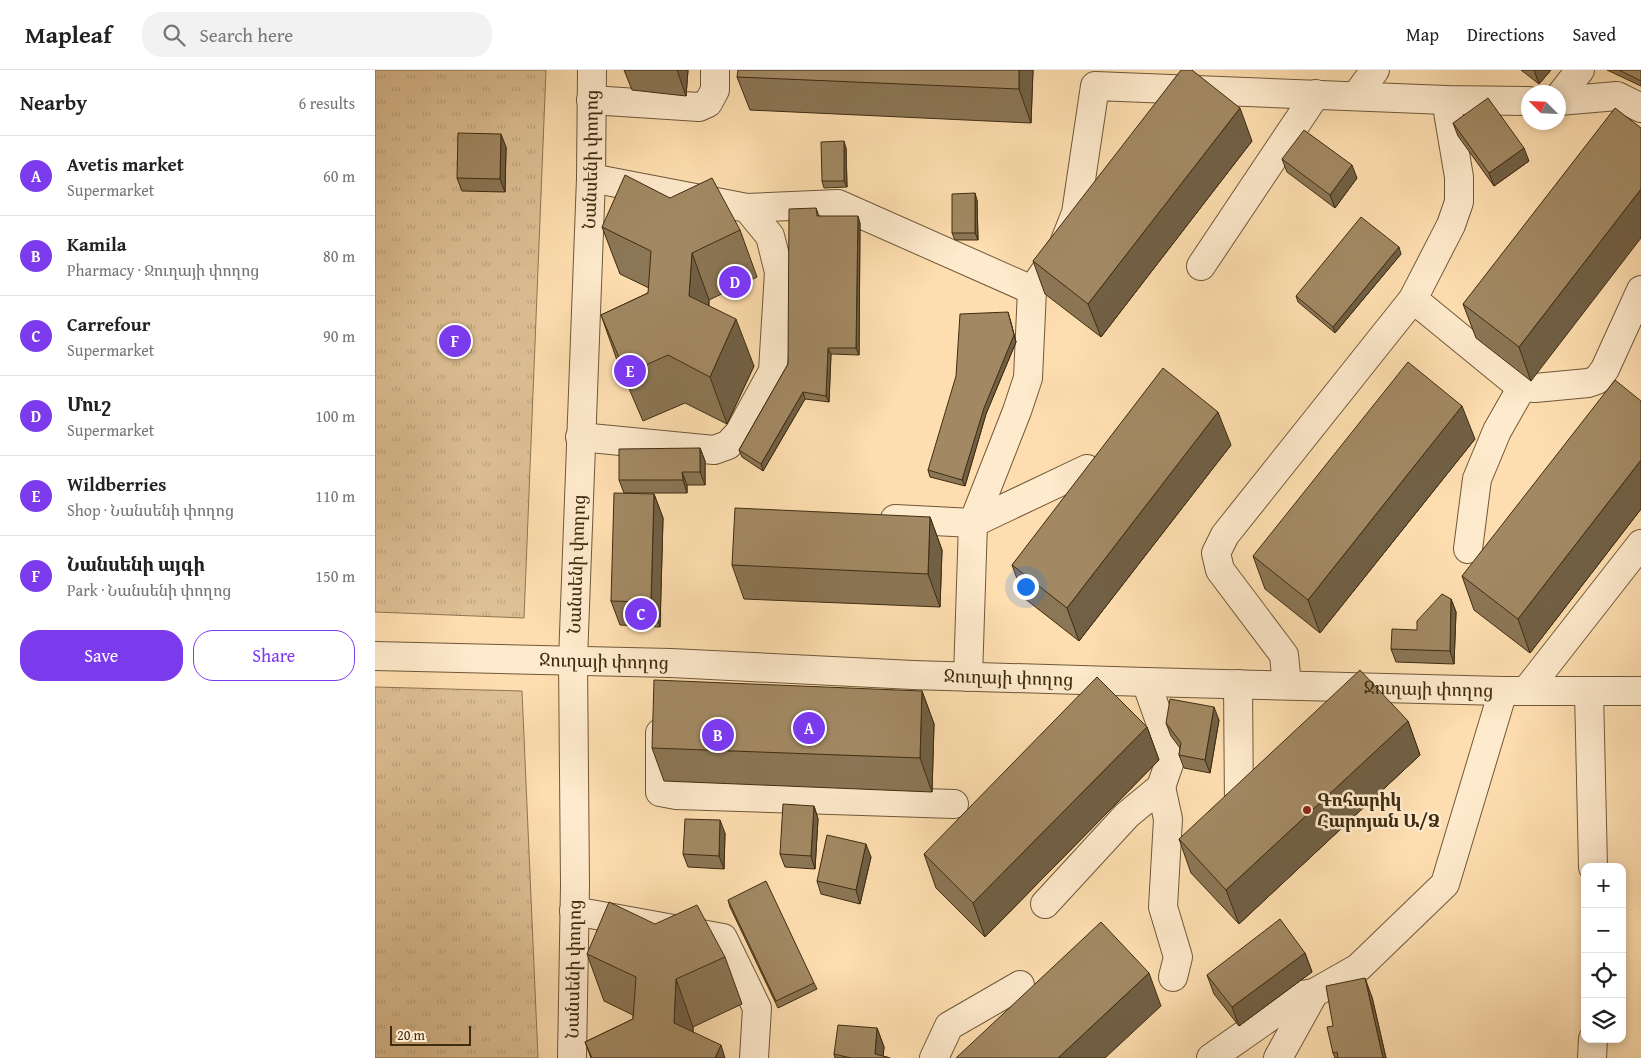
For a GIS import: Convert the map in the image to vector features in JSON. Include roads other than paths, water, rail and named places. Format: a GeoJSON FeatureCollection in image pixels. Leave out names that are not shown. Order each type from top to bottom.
{"type":"FeatureCollection","features":[{"type":"Feature","properties":{"kind":"street","name":"Նանսենի փողոց"},"geometry":{"type":"LineString","coordinates":[[572,1058],[575,911],[573,660],[591,178],[592,70]]}},
{"type":"Feature","properties":{"kind":"street"},"geometry":{"type":"LineString","coordinates":[[591,100],[699,107],[708,103],[715,90],[715,70]]}},
{"type":"Feature","properties":{"kind":"street"},"geometry":{"type":"LineString","coordinates":[[1356,96],[1375,70]]}},
{"type":"Feature","properties":{"kind":"street"},"geometry":{"type":"LineString","coordinates":[[1566,88],[1580,70]]}},
{"type":"Feature","properties":{"kind":"street"},"geometry":{"type":"LineString","coordinates":[[968,677],[973,523],[1028,378],[1032,290],[1063,246],[1076,214],[1090,78],[1316,94],[1446,100],[1521,101]]}},
{"type":"Feature","properties":{"kind":"street"},"geometry":{"type":"LineString","coordinates":[[1201,266],[1316,94]]}},
{"type":"Feature","properties":{"kind":"street"},"geometry":{"type":"LineString","coordinates":[[1566,100],[1617,96],[1641,108]]}},
{"type":"Feature","properties":{"kind":"street"},"geometry":{"type":"LineString","coordinates":[[1287,685],[1284,655],[1220,570],[1216,553],[1225,535],[1413,299],[1451,226],[1459,202],[1459,178],[1446,100]]}},
{"type":"Feature","properties":{"kind":"street"},"geometry":{"type":"LineString","coordinates":[[591,178],[747,208],[838,204],[1032,290]]}},
{"type":"Feature","properties":{"kind":"street"},"geometry":{"type":"LineString","coordinates":[[580,437],[713,450],[727,445],[739,433],[773,371],[779,272],[770,236],[747,208]]}},
{"type":"Feature","properties":{"kind":"street"},"geometry":{"type":"LineString","coordinates":[[1413,299],[1512,380],[1522,387],[1535,388],[1588,384],[1597,380],[1605,369],[1641,290]]}},
{"type":"Feature","properties":{"kind":"street"},"geometry":{"type":"LineString","coordinates":[[1468,549],[1477,479],[1497,431],[1522,387]]}},
{"type":"Feature","properties":{"kind":"street"},"geometry":{"type":"LineString","coordinates":[[874,517],[973,523],[1087,469]]}},
{"type":"Feature","properties":{"kind":"street"},"geometry":{"type":"LineString","coordinates":[[1211,1058],[1301,995],[1314,993],[1358,968],[1445,884],[1514,691],[1641,544]]}},
{"type":"Feature","properties":{"kind":"street","name":"Ջուղայի փողոց"},"geometry":{"type":"LineString","coordinates":[[375,656],[573,660],[668,686],[968,677],[1514,691],[1589,691],[1641,694]]}},
{"type":"Feature","properties":{"kind":"street"},"geometry":{"type":"LineString","coordinates":[[1146,682],[1172,755],[1161,788],[1168,819],[1163,906],[1178,957],[1173,977]]}},
{"type":"Feature","properties":{"kind":"street"},"geometry":{"type":"LineString","coordinates":[[1238,684],[1239,808]]}},
{"type":"Feature","properties":{"kind":"street"},"geometry":{"type":"LineString","coordinates":[[668,686],[660,731],[660,792],[676,795],[954,804]]}},
{"type":"Feature","properties":{"kind":"street"},"geometry":{"type":"LineString","coordinates":[[1589,691],[1593,863]]}},
{"type":"Feature","properties":{"kind":"street"},"geometry":{"type":"LineString","coordinates":[[1045,904],[1127,815],[1161,788]]}},
{"type":"Feature","properties":{"kind":"street"},"geometry":{"type":"LineString","coordinates":[[575,911],[723,938],[757,1008],[754,1058]]}},
{"type":"Feature","properties":{"kind":"street"},"geometry":{"type":"LineString","coordinates":[[934,1058],[949,1026],[1020,985]]}},
{"type":"Feature","properties":{"kind":"street"},"geometry":{"type":"LineString","coordinates":[[1278,1058],[1314,993]]}},
{"type":"Feature","properties":{"kind":"street"},"geometry":{"type":"LineString","coordinates":[[1592,1058],[1593,1043]]}},
{"type":"Feature","properties":{"kind":"place","name":"Մուշ"},"geometry":{"type":"Point","coordinates":[735,282]}},
{"type":"Feature","properties":{"kind":"place","name":"Նանսենի այգի"},"geometry":{"type":"Point","coordinates":[455,341]}},
{"type":"Feature","properties":{"kind":"place","name":"Wildberries"},"geometry":{"type":"Point","coordinates":[630,371]}},
{"type":"Feature","properties":{"kind":"place","name":"Carrefour"},"geometry":{"type":"Point","coordinates":[641,614]}},
{"type":"Feature","properties":{"kind":"place","name":"Avetis market"},"geometry":{"type":"Point","coordinates":[809,728]}},
{"type":"Feature","properties":{"kind":"place","name":"Kamila"},"geometry":{"type":"Point","coordinates":[718,735]}},
{"type":"Feature","properties":{"kind":"place","name":"Գոհարիկ Հարոյան Ա/Ձ"},"geometry":{"type":"Point","coordinates":[1307,810]}}]}
